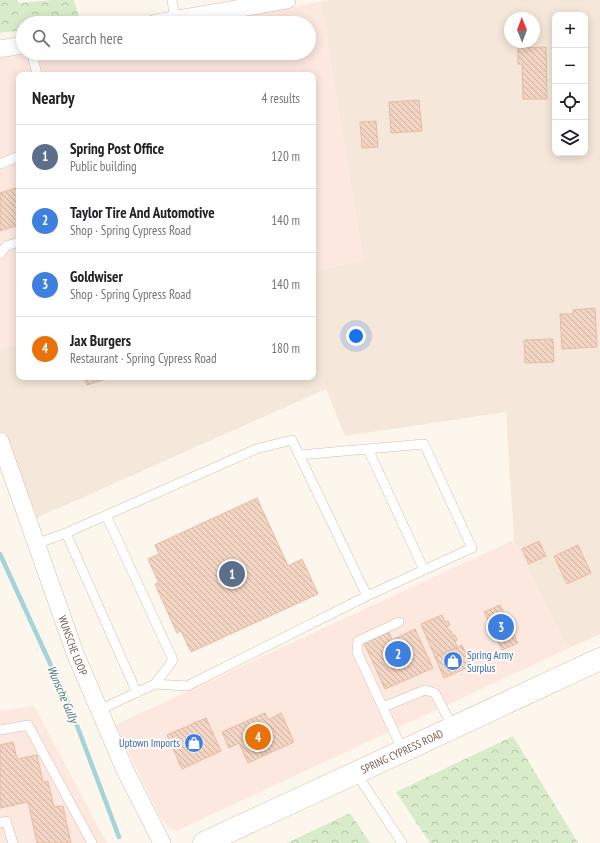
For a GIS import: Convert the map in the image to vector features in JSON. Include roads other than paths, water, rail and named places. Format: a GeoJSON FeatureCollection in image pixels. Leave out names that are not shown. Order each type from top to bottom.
{"type":"FeatureCollection","features":[{"type":"Feature","properties":{"kind":"main road","name":"SPRING CYPRESS ROAD"},"geometry":{"type":"LineString","coordinates":[[204,843],[600,659]]}},
{"type":"Feature","properties":{"kind":"street"},"geometry":{"type":"LineString","coordinates":[[197,16],[287,0]]}},
{"type":"Feature","properties":{"kind":"street"},"geometry":{"type":"LineString","coordinates":[[0,49],[16,46]]}},
{"type":"Feature","properties":{"kind":"street","name":"WUNSCHE LOOP"},"geometry":{"type":"LineString","coordinates":[[0,441],[75,653],[125,770],[162,843]]}},
{"type":"Feature","properties":{"kind":"lane"},"geometry":{"type":"LineString","coordinates":[[172,0],[174,16]]}},
{"type":"Feature","properties":{"kind":"lane"},"geometry":{"type":"LineString","coordinates":[[34,60],[36,72]]}},
{"type":"Feature","properties":{"kind":"lane"},"geometry":{"type":"LineString","coordinates":[[0,164],[16,157]]}},
{"type":"Feature","properties":{"kind":"lane"},"geometry":{"type":"LineString","coordinates":[[0,254],[6,246],[16,243]]}},
{"type":"Feature","properties":{"kind":"lane"},"geometry":{"type":"LineString","coordinates":[[36,544],[66,533],[256,449],[292,440],[367,596]]}},
{"type":"Feature","properties":{"kind":"lane"},"geometry":{"type":"LineString","coordinates":[[99,710],[156,684],[187,686],[367,596],[472,548],[424,444],[299,455]]}},
{"type":"Feature","properties":{"kind":"lane"},"geometry":{"type":"LineString","coordinates":[[368,449],[424,570]]}},
{"type":"Feature","properties":{"kind":"lane"},"geometry":{"type":"LineString","coordinates":[[106,515],[173,660],[156,684]]}},
{"type":"Feature","properties":{"kind":"lane"},"geometry":{"type":"LineString","coordinates":[[66,533],[137,692]]}},
{"type":"Feature","properties":{"kind":"lane"},"geometry":{"type":"LineString","coordinates":[[399,622],[358,641],[357,652],[384,707],[403,751]]}},
{"type":"Feature","properties":{"kind":"lane"},"geometry":{"type":"LineString","coordinates":[[384,707],[425,690],[435,693],[453,728]]}},
{"type":"Feature","properties":{"kind":"lane"},"geometry":{"type":"LineString","coordinates":[[0,730],[28,725],[92,843]]}},
{"type":"Feature","properties":{"kind":"lane"},"geometry":{"type":"LineString","coordinates":[[356,773],[402,843]]}},
{"type":"Feature","properties":{"kind":"lane"},"geometry":{"type":"LineString","coordinates":[[0,823],[6,821],[14,843]]}},
{"type":"Feature","properties":{"kind":"waterway","name":"Wunsche Gully"},"geometry":{"type":"LineString","coordinates":[[0,554],[70,707],[119,837]]}},
{"type":"Feature","properties":{"kind":"place","name":"Spring Post Office"},"geometry":{"type":"Point","coordinates":[232,574]}},
{"type":"Feature","properties":{"kind":"place","name":"Goldwiser"},"geometry":{"type":"Point","coordinates":[501,627]}},
{"type":"Feature","properties":{"kind":"place","name":"Taylor Tire And Automotive"},"geometry":{"type":"Point","coordinates":[398,654]}},
{"type":"Feature","properties":{"kind":"place","name":"Spring Army Surplus"},"geometry":{"type":"Point","coordinates":[453,661]}},
{"type":"Feature","properties":{"kind":"place","name":"Jax Burgers"},"geometry":{"type":"Point","coordinates":[258,737]}},
{"type":"Feature","properties":{"kind":"place","name":"Uptown Imports"},"geometry":{"type":"Point","coordinates":[194,743]}}]}
